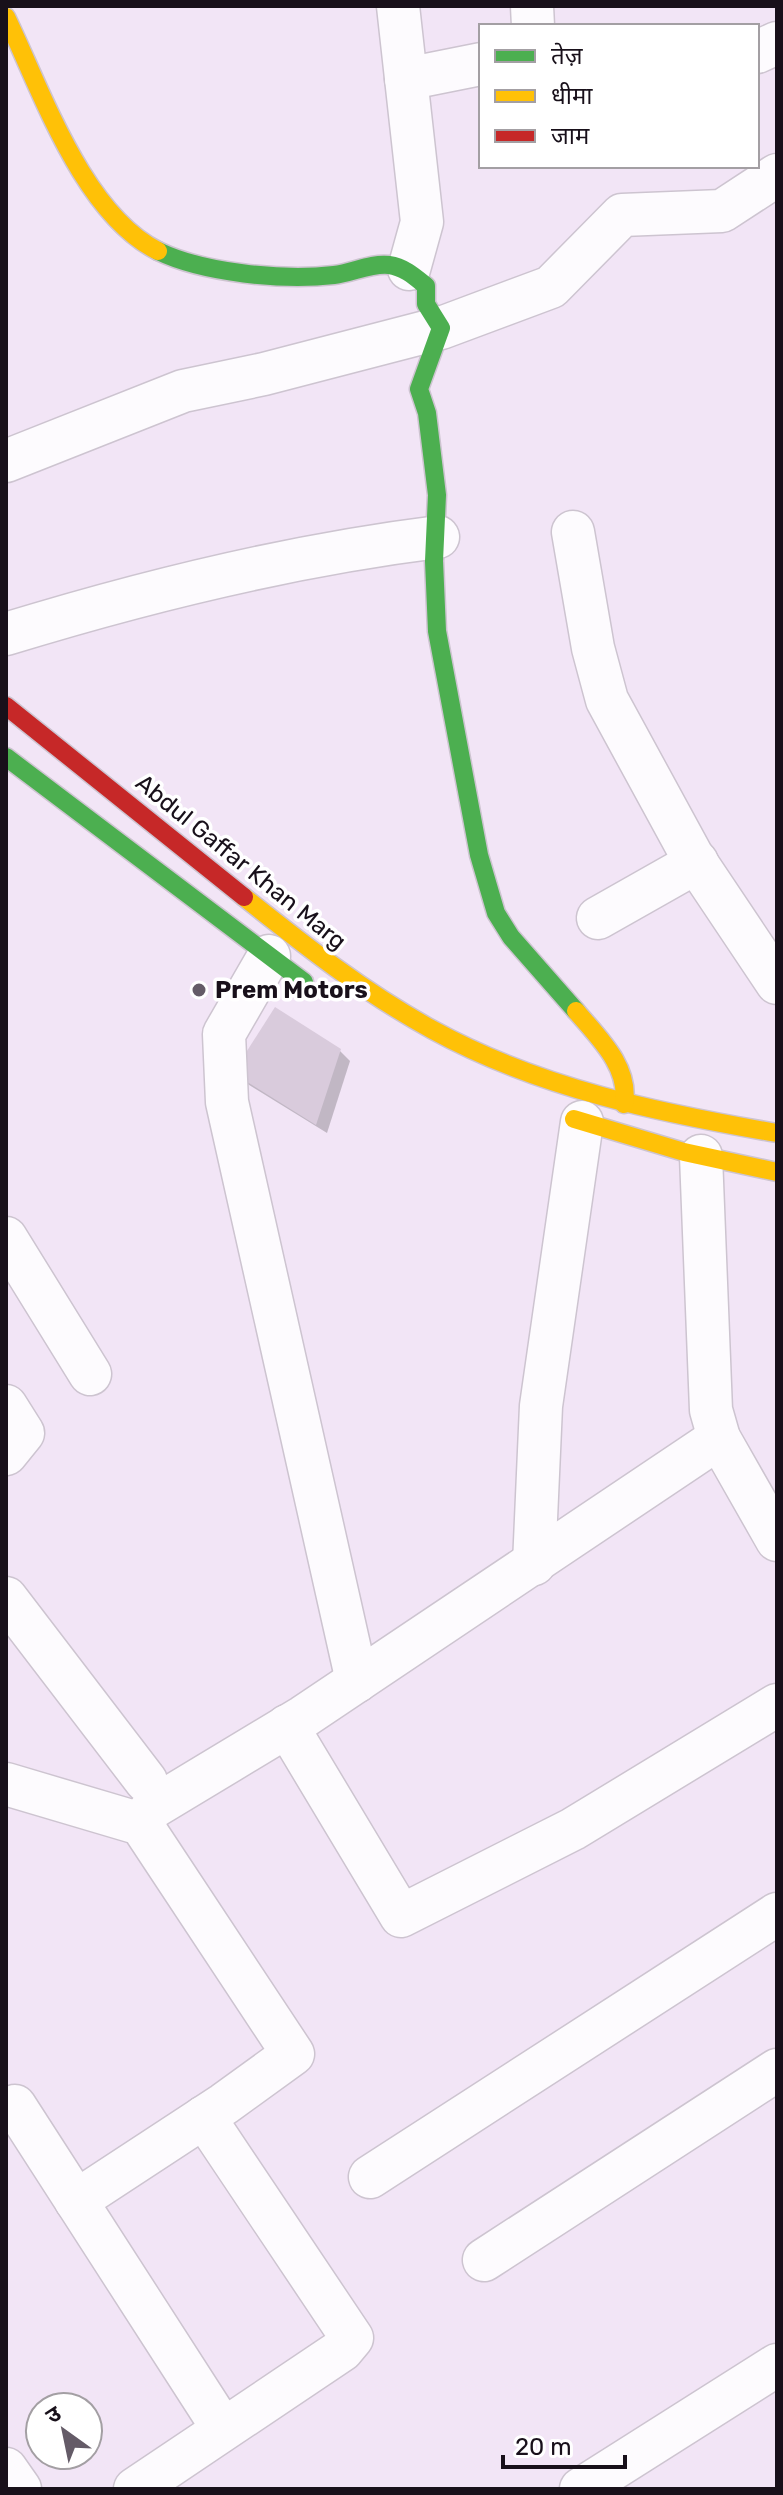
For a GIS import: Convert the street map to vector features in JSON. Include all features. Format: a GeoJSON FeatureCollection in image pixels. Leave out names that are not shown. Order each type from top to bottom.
{"type":"FeatureCollection","features":[{"type":"Feature","properties":{"kind":"main road"},"geometry":{"type":"LineString","coordinates":[[6,17],[89,179],[152,247],[176,258],[221,268],[321,277],[383,264],[409,269],[426,286],[426,304],[441,328],[419,389],[427,413],[437,495],[435,609],[441,659],[473,829],[496,913],[511,937],[607,1048],[627,1087],[624,1104]]}},
{"type":"Feature","properties":{"kind":"main road","name":"Abdul Gaffar Khan Marg"},"geometry":{"type":"LineString","coordinates":[[6,706],[289,933],[395,1009],[483,1054],[624,1104],[777,1133]]}},
{"type":"Feature","properties":{"kind":"main road"},"geometry":{"type":"LineString","coordinates":[[6,757],[319,992]]}},
{"type":"Feature","properties":{"kind":"main road"},"geometry":{"type":"LineString","coordinates":[[567,1117],[701,1156],[777,1172]]}},
{"type":"Feature","properties":{"kind":"street"},"geometry":{"type":"LineString","coordinates":[[398,6],[422,222],[409,269]]}},
{"type":"Feature","properties":{"kind":"street"},"geometry":{"type":"LineString","coordinates":[[406,79],[479,64]]}},
{"type":"Feature","properties":{"kind":"street"},"geometry":{"type":"LineString","coordinates":[[6,461],[183,391],[264,374],[441,328],[551,287],[622,215],[722,211],[777,175]]}},
{"type":"Feature","properties":{"kind":"street"},"geometry":{"type":"LineString","coordinates":[[573,532],[593,648],[607,700],[632,750],[697,862],[777,983]]}},
{"type":"Feature","properties":{"kind":"street"},"geometry":{"type":"LineString","coordinates":[[6,634],[279,565],[374,545],[438,537]]}},
{"type":"Feature","properties":{"kind":"street"},"geometry":{"type":"LineString","coordinates":[[598,918],[697,862]]}},
{"type":"Feature","properties":{"kind":"street"},"geometry":{"type":"LineString","coordinates":[[269,956],[224,1034],[227,1102],[357,1681]]}},
{"type":"Feature","properties":{"kind":"street"},"geometry":{"type":"LineString","coordinates":[[534,1564],[541,1406],[567,1117]]}},
{"type":"Feature","properties":{"kind":"street"},"geometry":{"type":"LineString","coordinates":[[701,1156],[711,1410],[719,1438],[777,1540]]}},
{"type":"Feature","properties":{"kind":"street"},"geometry":{"type":"LineString","coordinates":[[6,1238],[90,1374]]}},
{"type":"Feature","properties":{"kind":"street"},"geometry":{"type":"LineString","coordinates":[[6,1406],[23,1433],[6,1454]]}},
{"type":"Feature","properties":{"kind":"street"},"geometry":{"type":"LineString","coordinates":[[141,1824],[152,1808],[357,1681],[719,1438]]}},
{"type":"Feature","properties":{"kind":"street"},"geometry":{"type":"LineString","coordinates":[[6,1598],[146,1781]]}},
{"type":"Feature","properties":{"kind":"street"},"geometry":{"type":"LineString","coordinates":[[287,1726],[401,1916],[573,1829],[777,1705]]}},
{"type":"Feature","properties":{"kind":"street"},"geometry":{"type":"LineString","coordinates":[[6,1784],[141,1824],[293,2054],[76,2201]]}},
{"type":"Feature","properties":{"kind":"street"},"geometry":{"type":"LineString","coordinates":[[370,2177],[777,1914]]}},
{"type":"Feature","properties":{"kind":"street"},"geometry":{"type":"LineString","coordinates":[[484,2260],[777,2070]]}},
{"type":"Feature","properties":{"kind":"street"},"geometry":{"type":"LineString","coordinates":[[15,2106],[223,2429]]}},
{"type":"Feature","properties":{"kind":"street"},"geometry":{"type":"LineString","coordinates":[[135,2489],[342,2350],[352,2338],[204,2117]]}},
{"type":"Feature","properties":{"kind":"street"},"geometry":{"type":"LineString","coordinates":[[581,2489],[777,2365]]}},
{"type":"Feature","properties":{"kind":"street"},"geometry":{"type":"LineString","coordinates":[[6,2469],[20,2489]]}},
{"type":"Feature","properties":{"kind":"building"},"geometry":{"type":"Polygon","coordinates":[[[275,1007],[341,1049],[316,1125],[233,1073],[275,1007]]]}},
{"type":"Feature","properties":{"kind":"traffic: fast"},"geometry":{"type":"LineString","coordinates":[[158,251],[197,265],[268,276],[314,277],[389,265],[404,270],[426,286],[426,304],[441,328],[419,389],[427,413],[437,495],[434,561],[437,631],[479,855],[496,913],[511,937],[576,1011]]}},
{"type":"Feature","properties":{"kind":"traffic: fast"},"geometry":{"type":"LineString","coordinates":[[6,757],[304,982]]}},
{"type":"Feature","properties":{"kind":"traffic: slow"},"geometry":{"type":"LineString","coordinates":[[6,17],[49,113],[86,179],[107,209],[131,233],[158,251]]}},
{"type":"Feature","properties":{"kind":"traffic: slow"},"geometry":{"type":"LineString","coordinates":[[244,897],[359,984],[408,1016],[473,1050],[515,1068],[600,1096],[688,1117],[777,1133]]}},
{"type":"Feature","properties":{"kind":"traffic: slow"},"geometry":{"type":"LineString","coordinates":[[576,1011],[618,1065],[625,1090],[624,1104]]}},
{"type":"Feature","properties":{"kind":"traffic: slow"},"geometry":{"type":"LineString","coordinates":[[574,1119],[684,1152],[777,1172]]}},
{"type":"Feature","properties":{"kind":"traffic: jam"},"geometry":{"type":"LineString","coordinates":[[6,706],[244,897]]}},
{"type":"Feature","properties":{"kind":"place","name":"Prem Motors"},"geometry":{"type":"Point","coordinates":[199,990]}}]}
